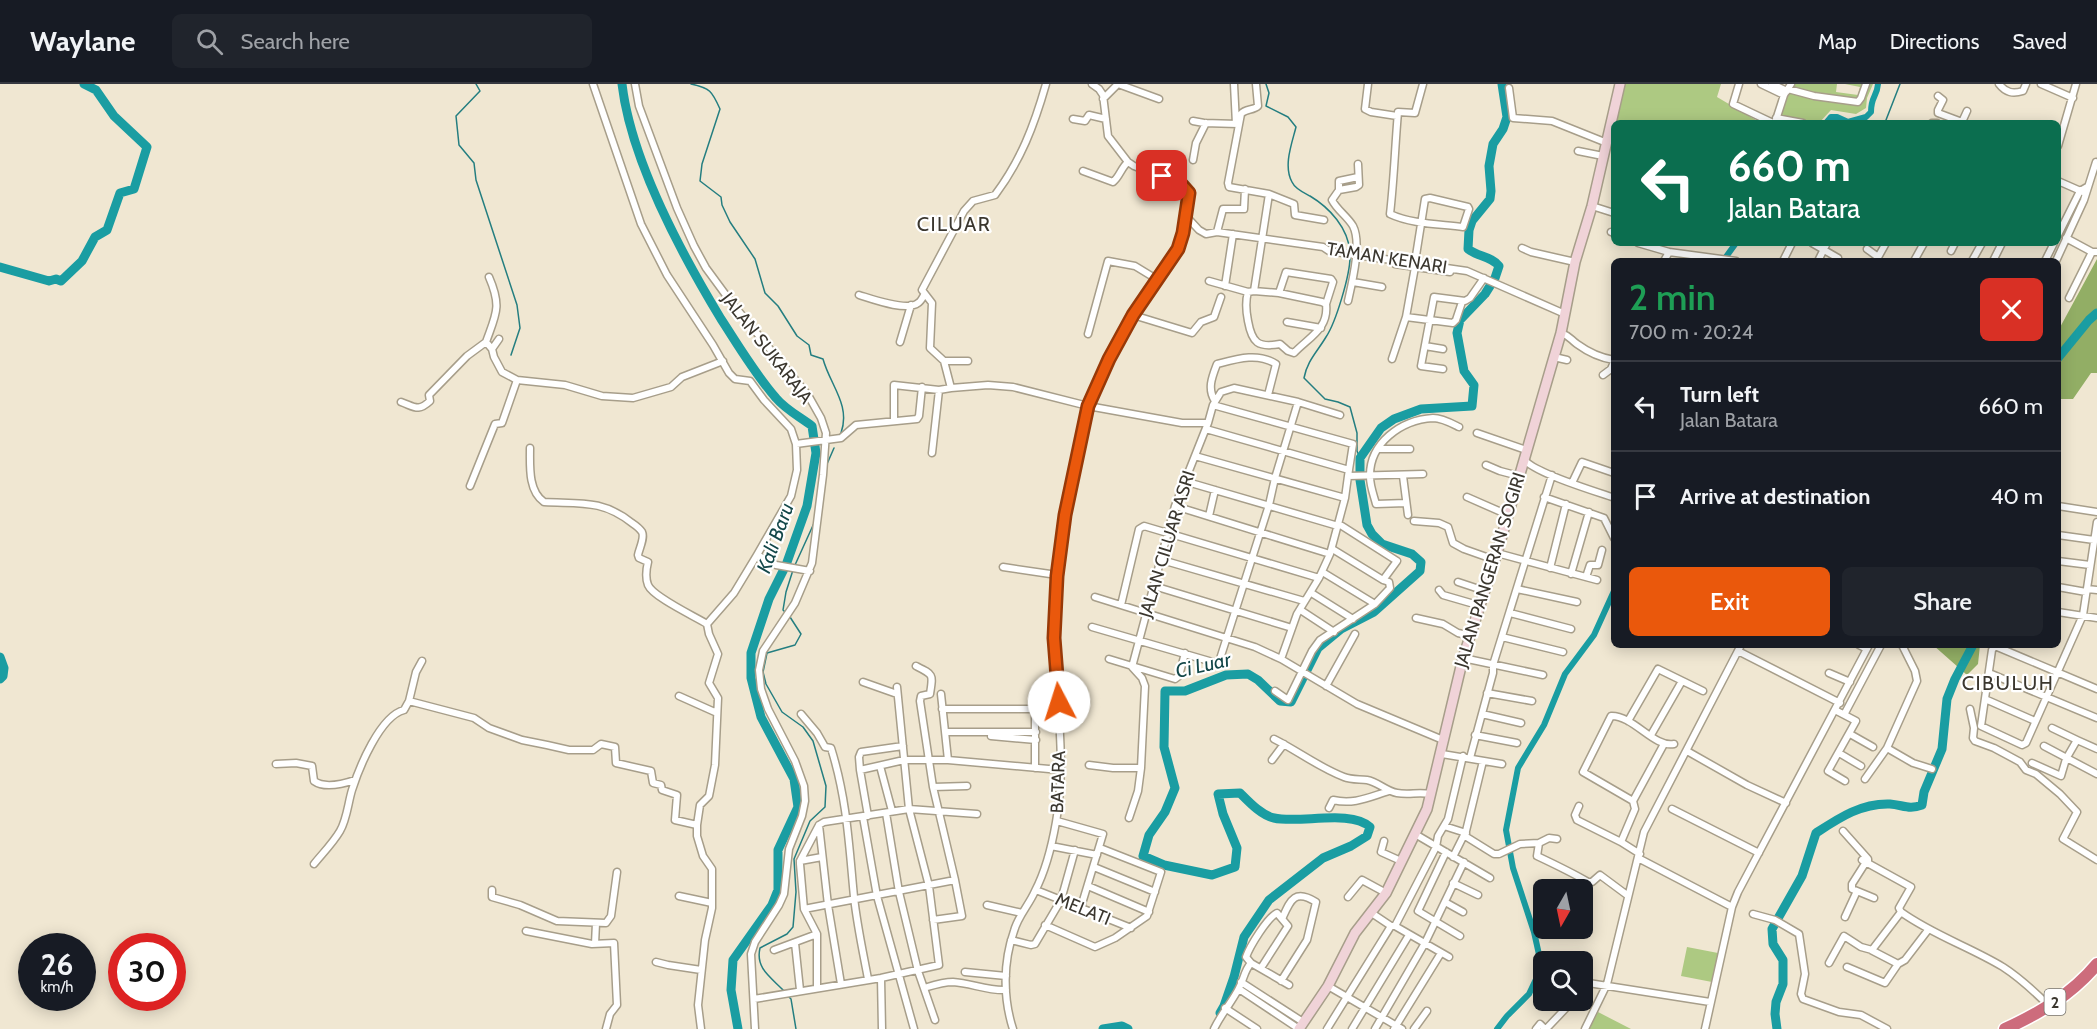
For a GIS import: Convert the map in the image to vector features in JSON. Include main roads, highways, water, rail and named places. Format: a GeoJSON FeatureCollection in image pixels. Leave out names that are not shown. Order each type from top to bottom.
{"type":"FeatureCollection","features":[{"type":"Feature","properties":{"kind":"highway","name":"2"},"geometry":{"type":"LineString","coordinates":[[2005,1029],[2049,1006],[2074,988],[2097,964]]}},
{"type":"Feature","properties":{"kind":"waterway"},"geometry":{"type":"LineString","coordinates":[[0,267],[49,281],[56,279],[61,281],[82,261],[95,237],[107,230],[120,193],[134,189],[147,147],[114,116],[96,90],[84,84]]}},
{"type":"Feature","properties":{"kind":"waterway"},"geometry":{"type":"LineString","coordinates":[[476,84],[480,91],[456,116],[459,145],[474,163],[476,180],[517,305],[520,328],[511,355]]}},
{"type":"Feature","properties":{"kind":"waterway","name":"Kali Baru"},"geometry":{"type":"LineString","coordinates":[[622,84],[636,144],[674,236],[721,319],[761,379],[784,406],[812,426],[816,453],[807,506],[786,565],[769,599],[751,653],[751,678],[761,717],[794,779],[798,807],[778,850],[778,890],[772,905],[733,960],[731,990],[738,1029]]}},
{"type":"Feature","properties":{"kind":"waterway"},"geometry":{"type":"LineString","coordinates":[[691,84],[710,91],[720,109],[702,164],[700,181],[721,197],[730,222],[755,259],[765,293],[778,306],[797,336],[809,345],[811,355],[823,359],[842,404],[841,433]]}},
{"type":"Feature","properties":{"kind":"waterway"},"geometry":{"type":"LineString","coordinates":[[1266,84],[1269,93],[1266,106],[1288,117],[1296,127],[1288,162],[1289,176],[1297,189],[1324,206],[1337,220],[1346,235],[1350,252]]}},
{"type":"Feature","properties":{"kind":"waterway","name":"Ci Luar"},"geometry":{"type":"LineString","coordinates":[[1220,1013],[1234,977],[1244,937],[1269,900],[1323,858],[1367,836],[1370,827],[1350,819],[1274,818],[1260,811],[1240,793],[1218,794],[1223,814],[1237,848],[1235,867],[1212,875],[1164,865],[1143,856],[1149,835],[1165,812],[1175,788],[1164,747],[1165,691],[1185,691],[1226,675],[1248,674],[1258,680],[1280,701],[1291,702],[1318,648],[1341,629],[1374,612],[1420,571],[1421,562],[1412,554],[1382,544],[1367,525],[1360,480],[1360,458],[1381,428],[1394,419],[1421,409],[1472,406],[1474,385],[1464,371],[1457,333],[1460,320],[1485,294],[1499,266],[1492,260],[1468,249],[1472,221],[1490,199],[1489,166],[1493,144],[1503,129],[1507,117],[1502,84]]}},
{"type":"Feature","properties":{"kind":"waterway"},"geometry":{"type":"LineString","coordinates":[[1855,120],[1866,117],[1871,112],[1878,84]]}},
{"type":"Feature","properties":{"kind":"waterway"},"geometry":{"type":"LineString","coordinates":[[1886,120],[1900,84]]}},
{"type":"Feature","properties":{"kind":"waterway"},"geometry":{"type":"LineString","coordinates":[[1828,120],[1831,117],[1844,120]]}},
{"type":"Feature","properties":{"kind":"waterway"},"geometry":{"type":"LineString","coordinates":[[1725,258],[1734,246]]}},
{"type":"Feature","properties":{"kind":"waterway"},"geometry":{"type":"LineString","coordinates":[[1350,257],[1345,286],[1334,321],[1310,362],[1304,378],[1325,399],[1350,407],[1357,433],[1357,451],[1360,458]]}},
{"type":"Feature","properties":{"kind":"waterway"},"geometry":{"type":"LineString","coordinates":[[2061,354],[2097,313]]}},
{"type":"Feature","properties":{"kind":"waterway"},"geometry":{"type":"LineString","coordinates":[[827,464],[834,448]]}},
{"type":"Feature","properties":{"kind":"waterway"},"geometry":{"type":"LineString","coordinates":[[795,565],[815,521]]}},
{"type":"Feature","properties":{"kind":"waterway"},"geometry":{"type":"LineString","coordinates":[[787,614],[783,610],[793,570]]}},
{"type":"Feature","properties":{"kind":"waterway"},"geometry":{"type":"LineString","coordinates":[[1497,1029],[1529,994],[1538,975],[1540,959],[1534,932],[1513,868],[1506,830],[1518,768],[1544,725],[1565,674],[1594,635],[1611,598]]}},
{"type":"Feature","properties":{"kind":"waterway"},"geometry":{"type":"LineString","coordinates":[[784,991],[762,967],[760,948],[787,934],[793,927],[796,892],[794,859],[810,821],[825,807],[826,786],[813,741],[803,727],[782,712],[766,684],[763,672],[767,653],[795,645],[801,634],[790,617]]}},
{"type":"Feature","properties":{"kind":"waterway"},"geometry":{"type":"LineString","coordinates":[[1777,1029],[1776,1002],[1783,984],[1783,960],[1773,944],[1772,929],[1802,876],[1816,833],[1842,817],[1869,806],[1890,804],[1913,807],[1922,805],[1924,792],[1942,749],[1947,699],[1971,648]]}},
{"type":"Feature","properties":{"kind":"waterway"},"geometry":{"type":"LineString","coordinates":[[0,657],[4,668],[0,679]]}},
{"type":"Feature","properties":{"kind":"waterway","name":"Kali Baru"},"geometry":{"type":"LineString","coordinates":[[754,689],[759,687]]}},
{"type":"Feature","properties":{"kind":"waterway"},"geometry":{"type":"LineString","coordinates":[[789,997],[796,1029]]}},
{"type":"Feature","properties":{"kind":"waterway","name":"Ci Luar"},"geometry":{"type":"LineString","coordinates":[[1103,1029],[1122,1026],[1128,1029]]}},
{"type":"Feature","properties":{"kind":"district","name":"CILUAR"},"geometry":{"type":"Point","coordinates":[954,224]}},
{"type":"Feature","properties":{"kind":"district","name":"CIBULUH"},"geometry":{"type":"Point","coordinates":[2008,683]}}]}
